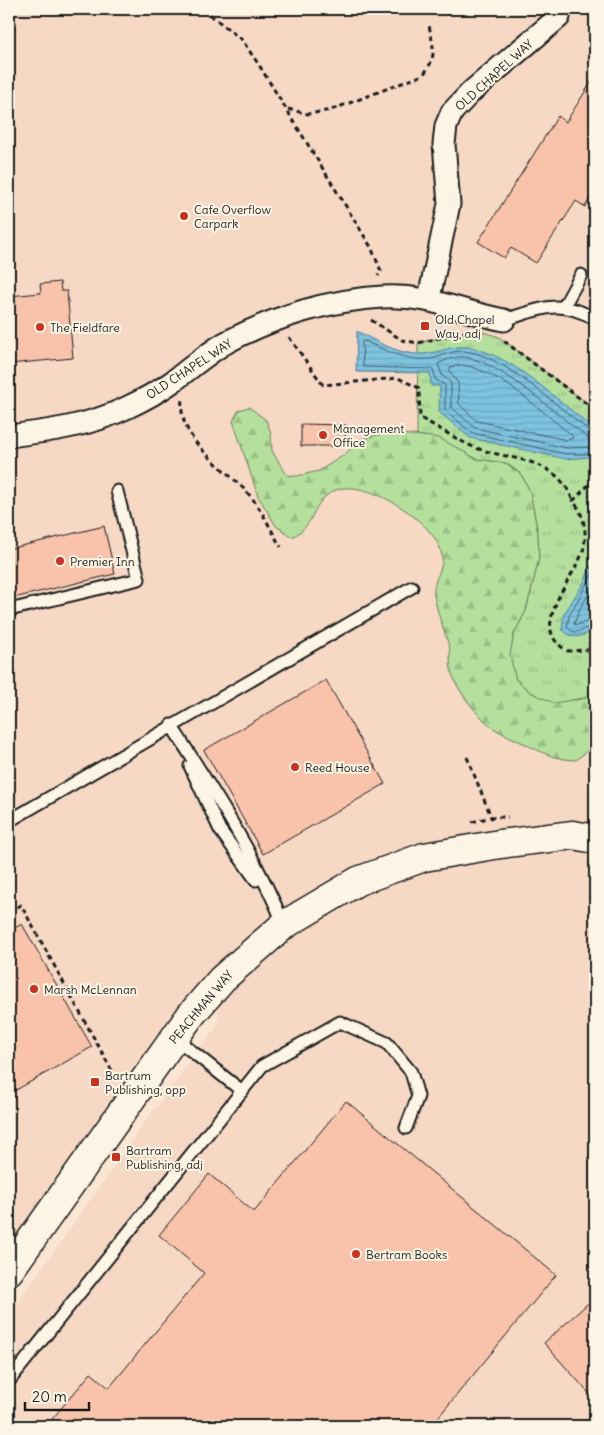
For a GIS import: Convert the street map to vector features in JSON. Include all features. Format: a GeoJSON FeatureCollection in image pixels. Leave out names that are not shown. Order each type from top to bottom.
{"type":"FeatureCollection","features":[{"type":"Feature","properties":{"kind":"street","name":"OLD CHAPEL WAY"},"geometry":{"type":"LineString","coordinates":[[429,298],[449,204],[444,144],[446,126],[452,112],[467,96],[559,17],[554,9]]}},
{"type":"Feature","properties":{"kind":"street","name":"OLD CHAPEL WAY"},"geometry":{"type":"LineString","coordinates":[[9,436],[69,428],[125,408],[170,384],[226,342],[282,318],[363,309],[384,296],[429,298],[475,323],[504,320]]}},
{"type":"Feature","properties":{"kind":"street","name":"PEACHMAN WAY"},"geometry":{"type":"LineString","coordinates":[[9,1271],[174,1037],[222,979],[280,915],[424,857],[500,844],[573,835],[595,839]]}},
{"type":"Feature","properties":{"kind":"lane"},"geometry":{"type":"LineString","coordinates":[[564,306],[581,275]]}},
{"type":"Feature","properties":{"kind":"lane"},"geometry":{"type":"LineString","coordinates":[[504,320],[550,307],[564,306],[578,309],[595,319]]}},
{"type":"Feature","properties":{"kind":"lane"},"geometry":{"type":"LineString","coordinates":[[9,610],[139,579],[117,491]]}},
{"type":"Feature","properties":{"kind":"lane"},"geometry":{"type":"LineString","coordinates":[[9,821],[412,587]]}},
{"type":"Feature","properties":{"kind":"lane"},"geometry":{"type":"LineString","coordinates":[[170,726],[220,830],[280,915]]}},
{"type":"Feature","properties":{"kind":"lane"},"geometry":{"type":"LineString","coordinates":[[9,1381],[262,1066],[340,1022],[387,1043],[411,1072],[418,1096],[406,1128]]}},
{"type":"Feature","properties":{"kind":"lane"},"geometry":{"type":"LineString","coordinates":[[174,1037],[242,1091]]}},
{"type":"Feature","properties":{"kind":"path"},"geometry":{"type":"LineString","coordinates":[[203,9],[242,40],[288,109],[380,264],[381,271],[377,277],[363,284],[363,309],[402,340],[418,343],[475,323],[595,410]]}},
{"type":"Feature","properties":{"kind":"path"},"geometry":{"type":"LineString","coordinates":[[288,109],[308,114],[331,110],[423,75],[432,63],[434,49],[428,25]]}},
{"type":"Feature","properties":{"kind":"path"},"geometry":{"type":"LineString","coordinates":[[282,318],[286,333],[323,385],[398,378],[419,388],[420,418],[467,445],[526,460],[550,472],[567,485],[573,501],[581,510],[585,527],[583,550],[551,614],[551,627],[555,640],[568,651],[587,650],[595,645]]}},
{"type":"Feature","properties":{"kind":"path"},"geometry":{"type":"LineString","coordinates":[[197,363],[182,398],[180,412],[188,432],[252,497],[281,547]]}},
{"type":"Feature","properties":{"kind":"path"},"geometry":{"type":"LineString","coordinates":[[573,501],[595,478]]}},
{"type":"Feature","properties":{"kind":"path"},"geometry":{"type":"LineString","coordinates":[[467,757],[500,844]]}},
{"type":"Feature","properties":{"kind":"path"},"geometry":{"type":"LineString","coordinates":[[9,912],[21,905],[114,1078],[133,1094]]}},
{"type":"Feature","properties":{"kind":"shaded area"},"geometry":{"type":"Polygon","coordinates":[[[9,9],[595,9],[595,1426],[9,1426],[9,1315],[153,1111],[217,1026],[221,980],[9,1271],[9,9]]]}},
{"type":"Feature","properties":{"kind":"green space"},"geometry":{"type":"Polygon","coordinates":[[[480,331],[499,337],[595,409],[595,696],[554,703],[532,693],[516,680],[510,655],[514,634],[526,611],[539,559],[538,533],[530,491],[521,474],[506,463],[477,459],[439,438],[417,435],[418,343],[466,332],[480,331]]]}},
{"type":"Feature","properties":{"kind":"green space"},"geometry":{"type":"Polygon","coordinates":[[[249,407],[266,420],[271,433],[272,451],[287,475],[297,476],[319,471],[344,455],[361,439],[385,433],[439,437],[477,459],[506,463],[521,474],[530,491],[538,533],[539,559],[526,611],[514,634],[511,655],[516,680],[532,693],[575,700],[595,696],[595,734],[591,748],[576,760],[548,755],[495,729],[470,704],[454,680],[449,646],[434,595],[435,583],[442,562],[440,548],[434,537],[410,513],[378,495],[347,488],[334,491],[326,496],[306,526],[292,537],[276,526],[258,496],[233,421],[239,410],[249,407]]]}},
{"type":"Feature","properties":{"kind":"water"},"geometry":{"type":"Polygon","coordinates":[[[357,331],[388,347],[413,354],[435,352],[454,347],[467,347],[490,354],[506,362],[538,383],[595,429],[595,459],[590,457],[566,459],[470,438],[439,412],[440,386],[431,386],[430,373],[356,372],[357,331]]]}},
{"type":"Feature","properties":{"kind":"water"},"geometry":{"type":"Polygon","coordinates":[[[595,557],[595,629],[582,636],[570,635],[562,629],[564,614],[584,582],[595,557]]]}},
{"type":"Feature","properties":{"kind":"building"},"geometry":{"type":"Polygon","coordinates":[[[595,76],[595,190],[585,207],[576,201],[536,263],[511,248],[504,258],[478,242],[558,116],[566,122],[595,76]]]}},
{"type":"Feature","properties":{"kind":"building","name":"The Fieldfare"},"geometry":{"type":"Polygon","coordinates":[[[60,282],[61,291],[67,291],[73,358],[9,364],[9,296],[41,293],[40,284],[60,282]]]}},
{"type":"Feature","properties":{"kind":"building","name":"Management Office"},"geometry":{"type":"Polygon","coordinates":[[[301,424],[346,425],[345,446],[301,446],[301,424]]]}},
{"type":"Feature","properties":{"kind":"building","name":"Premier Inn"},"geometry":{"type":"Polygon","coordinates":[[[104,526],[115,574],[9,599],[9,549],[104,526]]]}},
{"type":"Feature","properties":{"kind":"building","name":"Reed House"},"geometry":{"type":"Polygon","coordinates":[[[326,680],[385,784],[263,854],[204,750],[326,680]]]}},
{"type":"Feature","properties":{"kind":"building","name":"Marsh McLennan"},"geometry":{"type":"Polygon","coordinates":[[[22,924],[92,1047],[9,1094],[9,931],[22,924]]]}},
{"type":"Feature","properties":{"kind":"building","name":"Bertram Books"},"geometry":{"type":"Polygon","coordinates":[[[346,1101],[556,1275],[431,1426],[61,1426],[52,1419],[91,1373],[109,1388],[204,1273],[159,1235],[209,1174],[254,1212],[346,1101]]]}},
{"type":"Feature","properties":{"kind":"building"},"geometry":{"type":"Polygon","coordinates":[[[595,1297],[595,1400],[544,1343],[595,1297]]]}},
{"type":"Feature","properties":{"kind":"place","name":"Cafe Overflow Carpark"},"geometry":{"type":"Point","coordinates":[184,216]}},
{"type":"Feature","properties":{"kind":"place","name":"Old Chapel Way, adj"},"geometry":{"type":"Point","coordinates":[425,326]}},
{"type":"Feature","properties":{"kind":"place","name":"The Fieldfare"},"geometry":{"type":"Point","coordinates":[40,327]}},
{"type":"Feature","properties":{"kind":"place","name":"Management Office"},"geometry":{"type":"Point","coordinates":[323,435]}},
{"type":"Feature","properties":{"kind":"place","name":"Premier Inn"},"geometry":{"type":"Point","coordinates":[60,561]}},
{"type":"Feature","properties":{"kind":"place","name":"Reed House"},"geometry":{"type":"Point","coordinates":[295,767]}},
{"type":"Feature","properties":{"kind":"place","name":"Marsh McLennan"},"geometry":{"type":"Point","coordinates":[34,989]}},
{"type":"Feature","properties":{"kind":"place","name":"Bartrum Publishing, opp"},"geometry":{"type":"Point","coordinates":[95,1082]}},
{"type":"Feature","properties":{"kind":"place","name":"Bartram Publishing, adj"},"geometry":{"type":"Point","coordinates":[116,1157]}},
{"type":"Feature","properties":{"kind":"place","name":"Bertram Books"},"geometry":{"type":"Point","coordinates":[356,1254]}}]}
